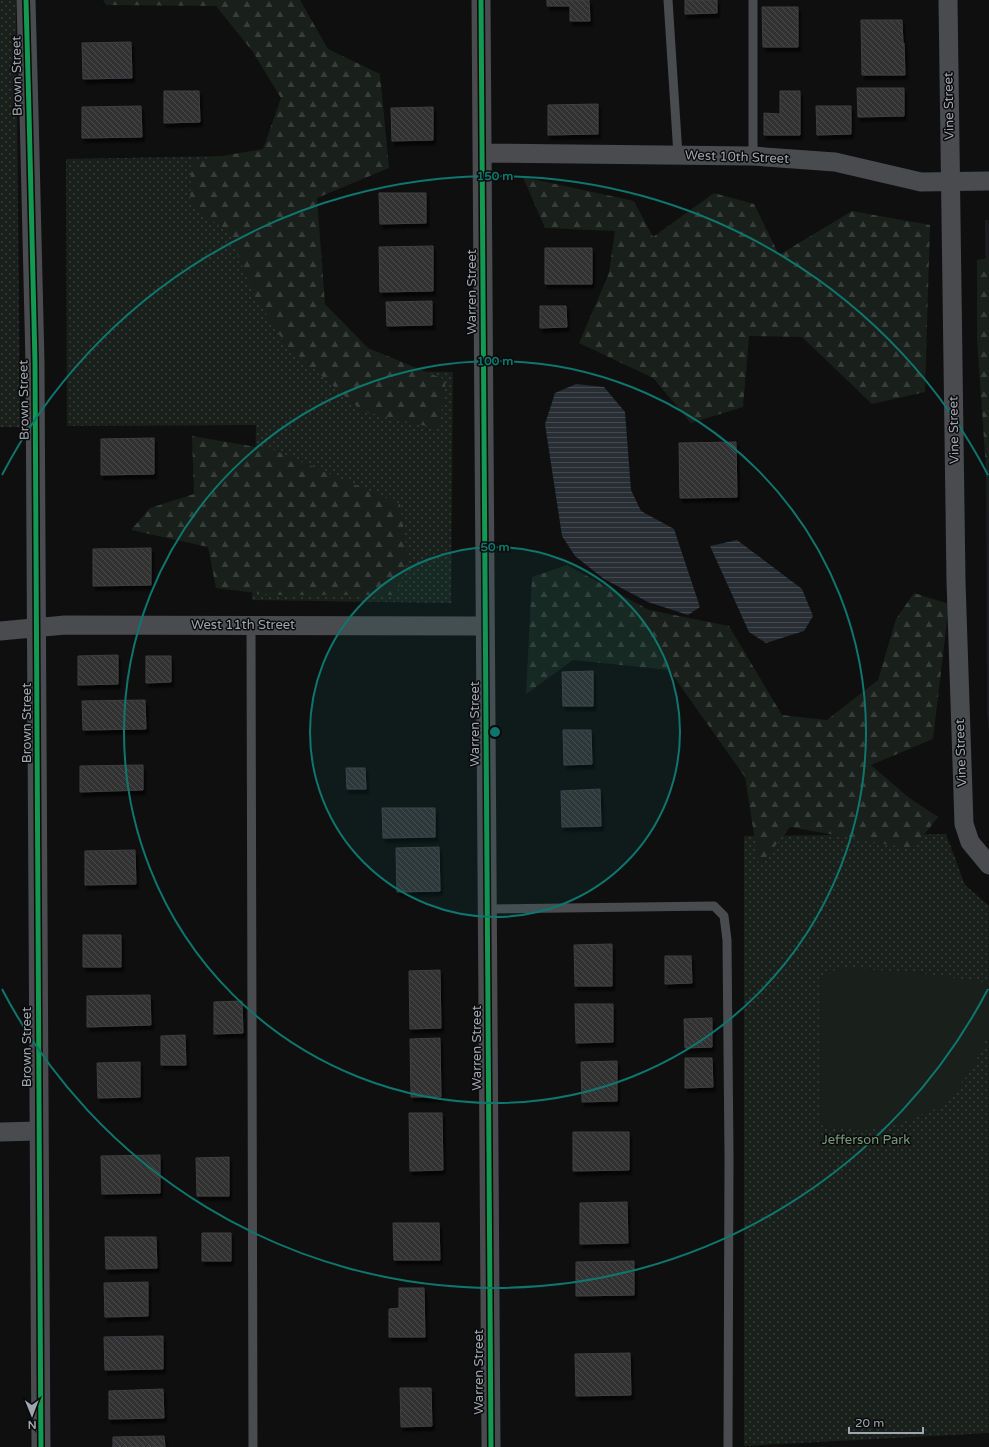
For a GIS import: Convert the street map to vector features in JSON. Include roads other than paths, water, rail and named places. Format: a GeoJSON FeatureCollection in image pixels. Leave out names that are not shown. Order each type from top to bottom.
{"type":"FeatureCollection","features":[{"type":"Feature","properties":{"kind":"street","name":"Brown Street"},"geometry":{"type":"LineString","coordinates":[[26,0],[34,353],[37,627],[38,1131],[41,1447]]}},
{"type":"Feature","properties":{"kind":"street","name":"Warren Street"},"geometry":{"type":"LineString","coordinates":[[481,0],[491,1447]]}},
{"type":"Feature","properties":{"kind":"street","name":"Vine Street"},"geometry":{"type":"LineString","coordinates":[[948,0],[956,581],[964,824],[970,842],[985,860]]}},
{"type":"Feature","properties":{"kind":"street","name":"West 10th Street"},"geometry":{"type":"LineString","coordinates":[[482,152],[754,156],[835,162],[921,182],[989,182]]}},
{"type":"Feature","properties":{"kind":"street","name":"West 11th Street"},"geometry":{"type":"LineString","coordinates":[[0,630],[65,625],[485,626]]}},
{"type":"Feature","properties":{"kind":"street"},"geometry":{"type":"LineString","coordinates":[[0,1132],[38,1131]]}},
{"type":"Feature","properties":{"kind":"lane"},"geometry":{"type":"LineString","coordinates":[[668,0],[678,155]]}},
{"type":"Feature","properties":{"kind":"lane"},"geometry":{"type":"LineString","coordinates":[[753,0],[754,156]]}},
{"type":"Feature","properties":{"kind":"lane"},"geometry":{"type":"LineString","coordinates":[[251,626],[253,1447]]}},
{"type":"Feature","properties":{"kind":"lane"},"geometry":{"type":"LineString","coordinates":[[487,909],[714,906],[724,916],[727,940],[730,1157],[728,1447]]}},
{"type":"Feature","properties":{"kind":"park label","name":"Jefferson Park"},"geometry":{"type":"Point","coordinates":[866,1140]}}]}
